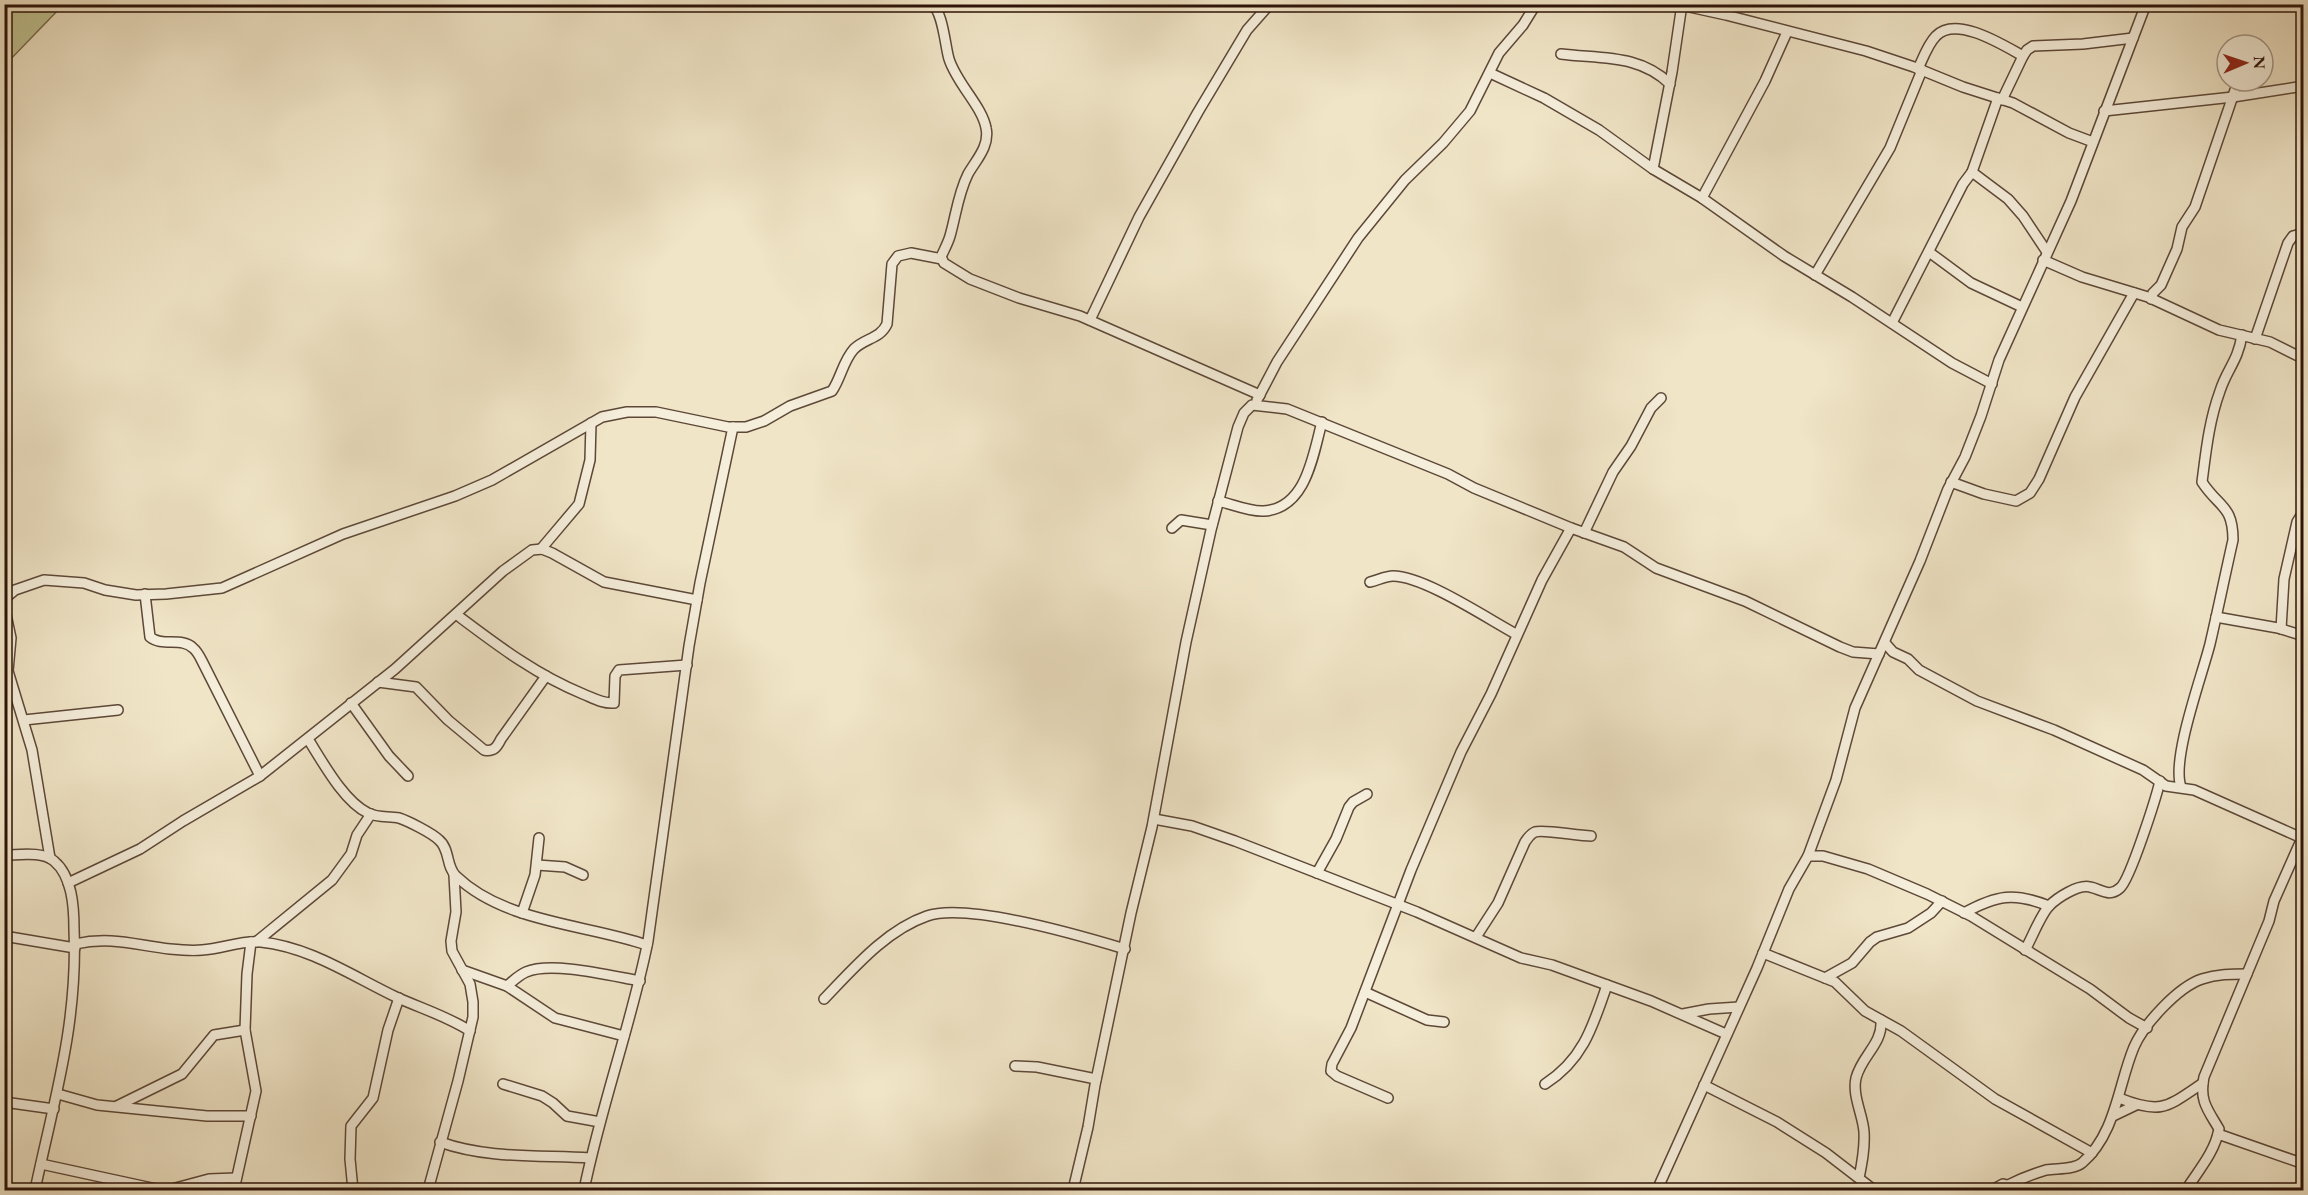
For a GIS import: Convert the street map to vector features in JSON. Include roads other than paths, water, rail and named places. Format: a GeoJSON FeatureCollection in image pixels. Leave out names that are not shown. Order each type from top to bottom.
{"type":"FeatureCollection","features":[{"type":"Feature","properties":{"kind":"street"},"geometry":{"type":"LineString","coordinates":[[1090,320],[1139,217],[1193,121],[1247,30],[1270,4]]}},
{"type":"Feature","properties":{"kind":"street"},"geometry":{"type":"LineString","coordinates":[[1073,1191],[1154,819],[1184,654],[1212,525],[1238,427],[1244,413],[1254,404],[1278,362],[1358,238],[1405,180],[1443,143],[1470,111],[1499,52],[1523,25],[1536,4]]}},
{"type":"Feature","properties":{"kind":"street"},"geometry":{"type":"LineString","coordinates":[[1657,1191],[1763,953],[1789,889],[1809,856],[1836,780],[1855,708],[1885,643],[1951,482],[1965,457],[1999,360],[2071,201],[2146,4]]}},
{"type":"Feature","properties":{"kind":"street"},"geometry":{"type":"LineString","coordinates":[[934,5],[939,13],[950,61],[958,82],[983,119],[987,137],[982,152],[968,174],[960,194],[942,259]]}},
{"type":"Feature","properties":{"kind":"street"},"geometry":{"type":"LineString","coordinates":[[1653,169],[1670,84],[1680,5],[1866,51],[2000,99],[2040,116],[2069,133],[2093,142]]}},
{"type":"Feature","properties":{"kind":"street"},"geometry":{"type":"LineString","coordinates":[[1815,275],[1890,148],[1920,70],[1936,36],[1944,30],[1964,28],[1999,42],[2023,56]]}},
{"type":"Feature","properties":{"kind":"street"},"geometry":{"type":"LineString","coordinates":[[1702,198],[1765,81],[1787,32]]}},
{"type":"Feature","properties":{"kind":"street"},"geometry":{"type":"LineString","coordinates":[[1892,323],[1963,184],[1972,172],[2000,99],[2027,50],[2034,46],[2083,44],[2133,38]]}},
{"type":"Feature","properties":{"kind":"street"},"geometry":{"type":"LineString","coordinates":[[1562,54],[1638,63],[1670,84]]}},
{"type":"Feature","properties":{"kind":"street"},"geometry":{"type":"LineString","coordinates":[[1490,73],[1565,110],[1599,130],[1653,169],[1702,198],[1784,256],[1952,363],[1992,384]]}},
{"type":"Feature","properties":{"kind":"street"},"geometry":{"type":"LineString","coordinates":[[2275,89],[2304,86]]}},
{"type":"Feature","properties":{"kind":"street"},"geometry":{"type":"LineString","coordinates":[[2104,111],[2234,93],[2195,207],[2182,227],[2177,249],[2161,285],[2152,293],[2151,298]]}},
{"type":"Feature","properties":{"kind":"street"},"geometry":{"type":"LineString","coordinates":[[1972,172],[2008,199],[2023,216],[2045,256],[2082,277],[2151,298],[2219,330],[2286,349],[2304,359]]}},
{"type":"Feature","properties":{"kind":"street"},"geometry":{"type":"LineString","coordinates":[[2255,339],[2288,243],[2293,236],[2304,233]]}},
{"type":"Feature","properties":{"kind":"street"},"geometry":{"type":"LineString","coordinates":[[1929,252],[1971,283],[2022,307]]}},
{"type":"Feature","properties":{"kind":"street"},"geometry":{"type":"LineString","coordinates":[[4,599],[21,587],[44,580],[63,580],[105,590],[145,594],[204,591],[234,585],[261,570],[344,534],[455,496],[492,480],[602,417],[627,412],[656,412],[733,427],[746,427],[764,421],[790,406],[832,391],[847,359],[855,348],[878,336],[884,330],[887,324],[892,264],[898,256],[911,253],[942,259],[952,269],[970,279],[1019,298],[1090,320],[1260,394]]}},
{"type":"Feature","properties":{"kind":"street"},"geometry":{"type":"LineString","coordinates":[[1951,482],[1984,494],[2016,501],[2030,494],[2039,479],[2075,397],[2134,293]]}},
{"type":"Feature","properties":{"kind":"street"},"geometry":{"type":"LineString","coordinates":[[2181,787],[2178,774],[2181,748],[2216,617],[2233,540],[2233,523],[2228,513],[2211,497],[2202,482],[2213,412],[2221,387],[2239,352],[2242,335]]}},
{"type":"Feature","properties":{"kind":"street"},"geometry":{"type":"LineString","coordinates":[[1584,533],[1613,472],[1651,408],[1661,398]]}},
{"type":"Feature","properties":{"kind":"street"},"geometry":{"type":"LineString","coordinates":[[1254,404],[1287,409],[1322,422],[1570,528],[1624,547],[1656,568],[1670,571],[1744,601],[1840,647],[1853,652],[1879,654]]}},
{"type":"Feature","properties":{"kind":"street"},"geometry":{"type":"LineString","coordinates":[[1218,501],[1264,511],[1279,507],[1293,498],[1302,487],[1307,475],[1322,422]]}},
{"type":"Feature","properties":{"kind":"street"},"geometry":{"type":"LineString","coordinates":[[541,549],[579,504],[590,460],[591,423]]}},
{"type":"Feature","properties":{"kind":"street"},"geometry":{"type":"LineString","coordinates":[[584,1191],[590,1158],[640,981],[697,600],[733,427]]}},
{"type":"Feature","properties":{"kind":"street"},"geometry":{"type":"LineString","coordinates":[[2281,629],[2284,579],[2291,558],[2297,522],[2304,511]]}},
{"type":"Feature","properties":{"kind":"street"},"geometry":{"type":"LineString","coordinates":[[1172,528],[1181,520],[1212,525]]}},
{"type":"Feature","properties":{"kind":"street"},"geometry":{"type":"LineString","coordinates":[[1388,1098],[1337,1076],[1331,1071],[1332,1064],[1351,1028],[1436,809],[1461,752],[1491,694],[1516,634],[1570,528]]}},
{"type":"Feature","properties":{"kind":"street"},"geometry":{"type":"LineString","coordinates":[[68,883],[140,849],[260,776],[395,669],[503,571],[532,550],[541,549],[552,553],[604,582],[697,600]]}},
{"type":"Feature","properties":{"kind":"street"},"geometry":{"type":"LineString","coordinates":[[1370,582],[1393,576],[1418,582],[1456,599],[1516,634]]}},
{"type":"Feature","properties":{"kind":"street"},"geometry":{"type":"LineString","coordinates":[[145,594],[150,637],[159,642],[193,647],[207,670],[260,776]]}},
{"type":"Feature","properties":{"kind":"street"},"geometry":{"type":"LineString","coordinates":[[4,605],[11,638],[8,671],[9,694],[24,720],[32,750],[50,858]]}},
{"type":"Feature","properties":{"kind":"street"},"geometry":{"type":"LineString","coordinates":[[457,615],[519,661],[568,688],[610,704],[615,700],[615,676],[619,670],[687,665]]}},
{"type":"Feature","properties":{"kind":"street"},"geometry":{"type":"LineString","coordinates":[[2216,617],[2281,629],[2304,636]]}},
{"type":"Feature","properties":{"kind":"street"},"geometry":{"type":"LineString","coordinates":[[1885,643],[1893,652],[1908,659],[1919,670],[1977,701],[2054,730],[2143,770],[2166,786],[2181,787],[2211,796],[2303,839],[2274,901],[2269,921],[2203,1083],[2204,1103],[2208,1114],[2219,1129],[2207,1158],[2186,1191]]}},
{"type":"Feature","properties":{"kind":"street"},"geometry":{"type":"LineString","coordinates":[[378,682],[416,687],[448,720],[484,750],[490,752],[497,747],[546,676]]}},
{"type":"Feature","properties":{"kind":"street"},"geometry":{"type":"LineString","coordinates":[[351,703],[389,756],[408,776]]}},
{"type":"Feature","properties":{"kind":"street"},"geometry":{"type":"LineString","coordinates":[[24,720],[118,710]]}},
{"type":"Feature","properties":{"kind":"street"},"geometry":{"type":"LineString","coordinates":[[308,739],[353,803],[380,818],[399,819],[440,841],[447,852],[454,875],[456,912],[451,941],[452,951],[470,984],[473,1002],[470,1031],[428,1191]]}},
{"type":"Feature","properties":{"kind":"street"},"geometry":{"type":"LineString","coordinates":[[2025,950],[2049,906],[2073,890],[2090,886],[2103,893],[2111,893],[2120,888],[2133,862],[2160,781]]}},
{"type":"Feature","properties":{"kind":"street"},"geometry":{"type":"LineString","coordinates":[[1317,873],[1331,849],[1349,807],[1367,794]]}},
{"type":"Feature","properties":{"kind":"street"},"geometry":{"type":"LineString","coordinates":[[234,1191],[256,1091],[245,1030],[247,974],[254,942],[332,880],[351,854],[357,835],[371,814]]}},
{"type":"Feature","properties":{"kind":"street"},"geometry":{"type":"LineString","coordinates":[[1154,819],[1192,826],[1399,904],[1521,958],[1541,962],[1683,1014],[1726,1034]]}},
{"type":"Feature","properties":{"kind":"street"},"geometry":{"type":"LineString","coordinates":[[1476,937],[1498,903],[1525,842],[1531,834],[1545,831],[1570,836],[1590,836]]}},
{"type":"Feature","properties":{"kind":"street"},"geometry":{"type":"LineString","coordinates":[[522,913],[537,865],[539,838]]}},
{"type":"Feature","properties":{"kind":"street"},"geometry":{"type":"LineString","coordinates":[[4,855],[36,855],[50,858],[61,867],[68,883],[74,913],[75,974],[70,1025],[58,1094],[35,1191]]}},
{"type":"Feature","properties":{"kind":"street"},"geometry":{"type":"LineString","coordinates":[[1809,856],[1823,856],[1868,869],[1942,901],[2090,989],[2129,1018],[2147,1028]]}},
{"type":"Feature","properties":{"kind":"street"},"geometry":{"type":"LineString","coordinates":[[537,865],[565,867],[583,875]]}},
{"type":"Feature","properties":{"kind":"street"},"geometry":{"type":"LineString","coordinates":[[454,875],[480,895],[522,913],[647,945]]}},
{"type":"Feature","properties":{"kind":"street"},"geometry":{"type":"LineString","coordinates":[[1964,913],[1999,897],[2029,898],[2049,906]]}},
{"type":"Feature","properties":{"kind":"street"},"geometry":{"type":"LineString","coordinates":[[1825,978],[1852,963],[1877,937],[1908,928],[1931,913],[1942,901]]}},
{"type":"Feature","properties":{"kind":"street"},"geometry":{"type":"LineString","coordinates":[[824,999],[877,947],[903,927],[928,915],[948,913],[1006,920],[1053,929],[1125,949]]}},
{"type":"Feature","properties":{"kind":"street"},"geometry":{"type":"LineString","coordinates":[[4,936],[75,946],[108,939],[170,949],[202,950],[254,942],[307,953],[399,998],[456,1022],[470,1031]]}},
{"type":"Feature","properties":{"kind":"street"},"geometry":{"type":"LineString","coordinates":[[1763,953],[1835,982],[1855,1003],[1901,1031],[1995,1099],[2092,1153]]}},
{"type":"Feature","properties":{"kind":"street"},"geometry":{"type":"LineString","coordinates":[[507,986],[524,973],[544,968],[640,981]]}},
{"type":"Feature","properties":{"kind":"street"},"geometry":{"type":"LineString","coordinates":[[462,970],[507,986],[555,1018],[624,1036]]}},
{"type":"Feature","properties":{"kind":"street"},"geometry":{"type":"LineString","coordinates":[[2008,1185],[2040,1172],[2080,1165],[2092,1153],[2113,1116],[2135,1045],[2159,1012],[2182,991],[2200,980],[2224,974],[2247,974]]}},
{"type":"Feature","properties":{"kind":"street"},"geometry":{"type":"LineString","coordinates":[[1545,1084],[1558,1076],[1586,1042],[1607,986]]}},
{"type":"Feature","properties":{"kind":"street"},"geometry":{"type":"LineString","coordinates":[[1365,992],[1426,1020],[1444,1022]]}},
{"type":"Feature","properties":{"kind":"street"},"geometry":{"type":"LineString","coordinates":[[353,1191],[350,1159],[351,1126],[373,1098],[399,998]]}},
{"type":"Feature","properties":{"kind":"street"},"geometry":{"type":"LineString","coordinates":[[1683,1014],[1739,1006]]}},
{"type":"Feature","properties":{"kind":"street"},"geometry":{"type":"LineString","coordinates":[[1858,1179],[1864,1152],[1864,1131],[1855,1080],[1860,1066],[1879,1040],[1882,1031],[1881,1020]]}},
{"type":"Feature","properties":{"kind":"street"},"geometry":{"type":"LineString","coordinates":[[115,1107],[182,1074],[214,1035],[245,1030]]}},
{"type":"Feature","properties":{"kind":"street"},"geometry":{"type":"LineString","coordinates":[[1015,1066],[1037,1067],[1096,1078]]}},
{"type":"Feature","properties":{"kind":"street"},"geometry":{"type":"LineString","coordinates":[[2119,1098],[2136,1105],[2162,1108],[2203,1083]]}},
{"type":"Feature","properties":{"kind":"street"},"geometry":{"type":"LineString","coordinates":[[503,1084],[542,1096],[553,1102],[567,1116],[600,1122]]}},
{"type":"Feature","properties":{"kind":"street"},"geometry":{"type":"LineString","coordinates":[[1704,1084],[1778,1122],[1826,1153],[1874,1191]]}},
{"type":"Feature","properties":{"kind":"street"},"geometry":{"type":"LineString","coordinates":[[58,1094],[79,1102],[115,1107],[207,1116],[251,1116]]}},
{"type":"Feature","properties":{"kind":"street"},"geometry":{"type":"LineString","coordinates":[[4,1102],[54,1109]]}},
{"type":"Feature","properties":{"kind":"street"},"geometry":{"type":"LineString","coordinates":[[2113,1116],[2136,1105]]}},
{"type":"Feature","properties":{"kind":"street"},"geometry":{"type":"LineString","coordinates":[[2218,1134],[2304,1164]]}},
{"type":"Feature","properties":{"kind":"street"},"geometry":{"type":"LineString","coordinates":[[440,1142],[478,1151],[590,1158]]}},
{"type":"Feature","properties":{"kind":"street"},"geometry":{"type":"LineString","coordinates":[[40,1164],[161,1191]]}},
{"type":"Feature","properties":{"kind":"street"},"geometry":{"type":"LineString","coordinates":[[168,1191],[209,1179],[236,1178]]}},
{"type":"Feature","properties":{"kind":"street"},"geometry":{"type":"LineString","coordinates":[[1992,1191],[2003,1184],[2020,1191]]}},
{"type":"Feature","properties":{"kind":"street"},"geometry":{"type":"LineString","coordinates":[[2300,1191],[2304,1184]]}}]}
